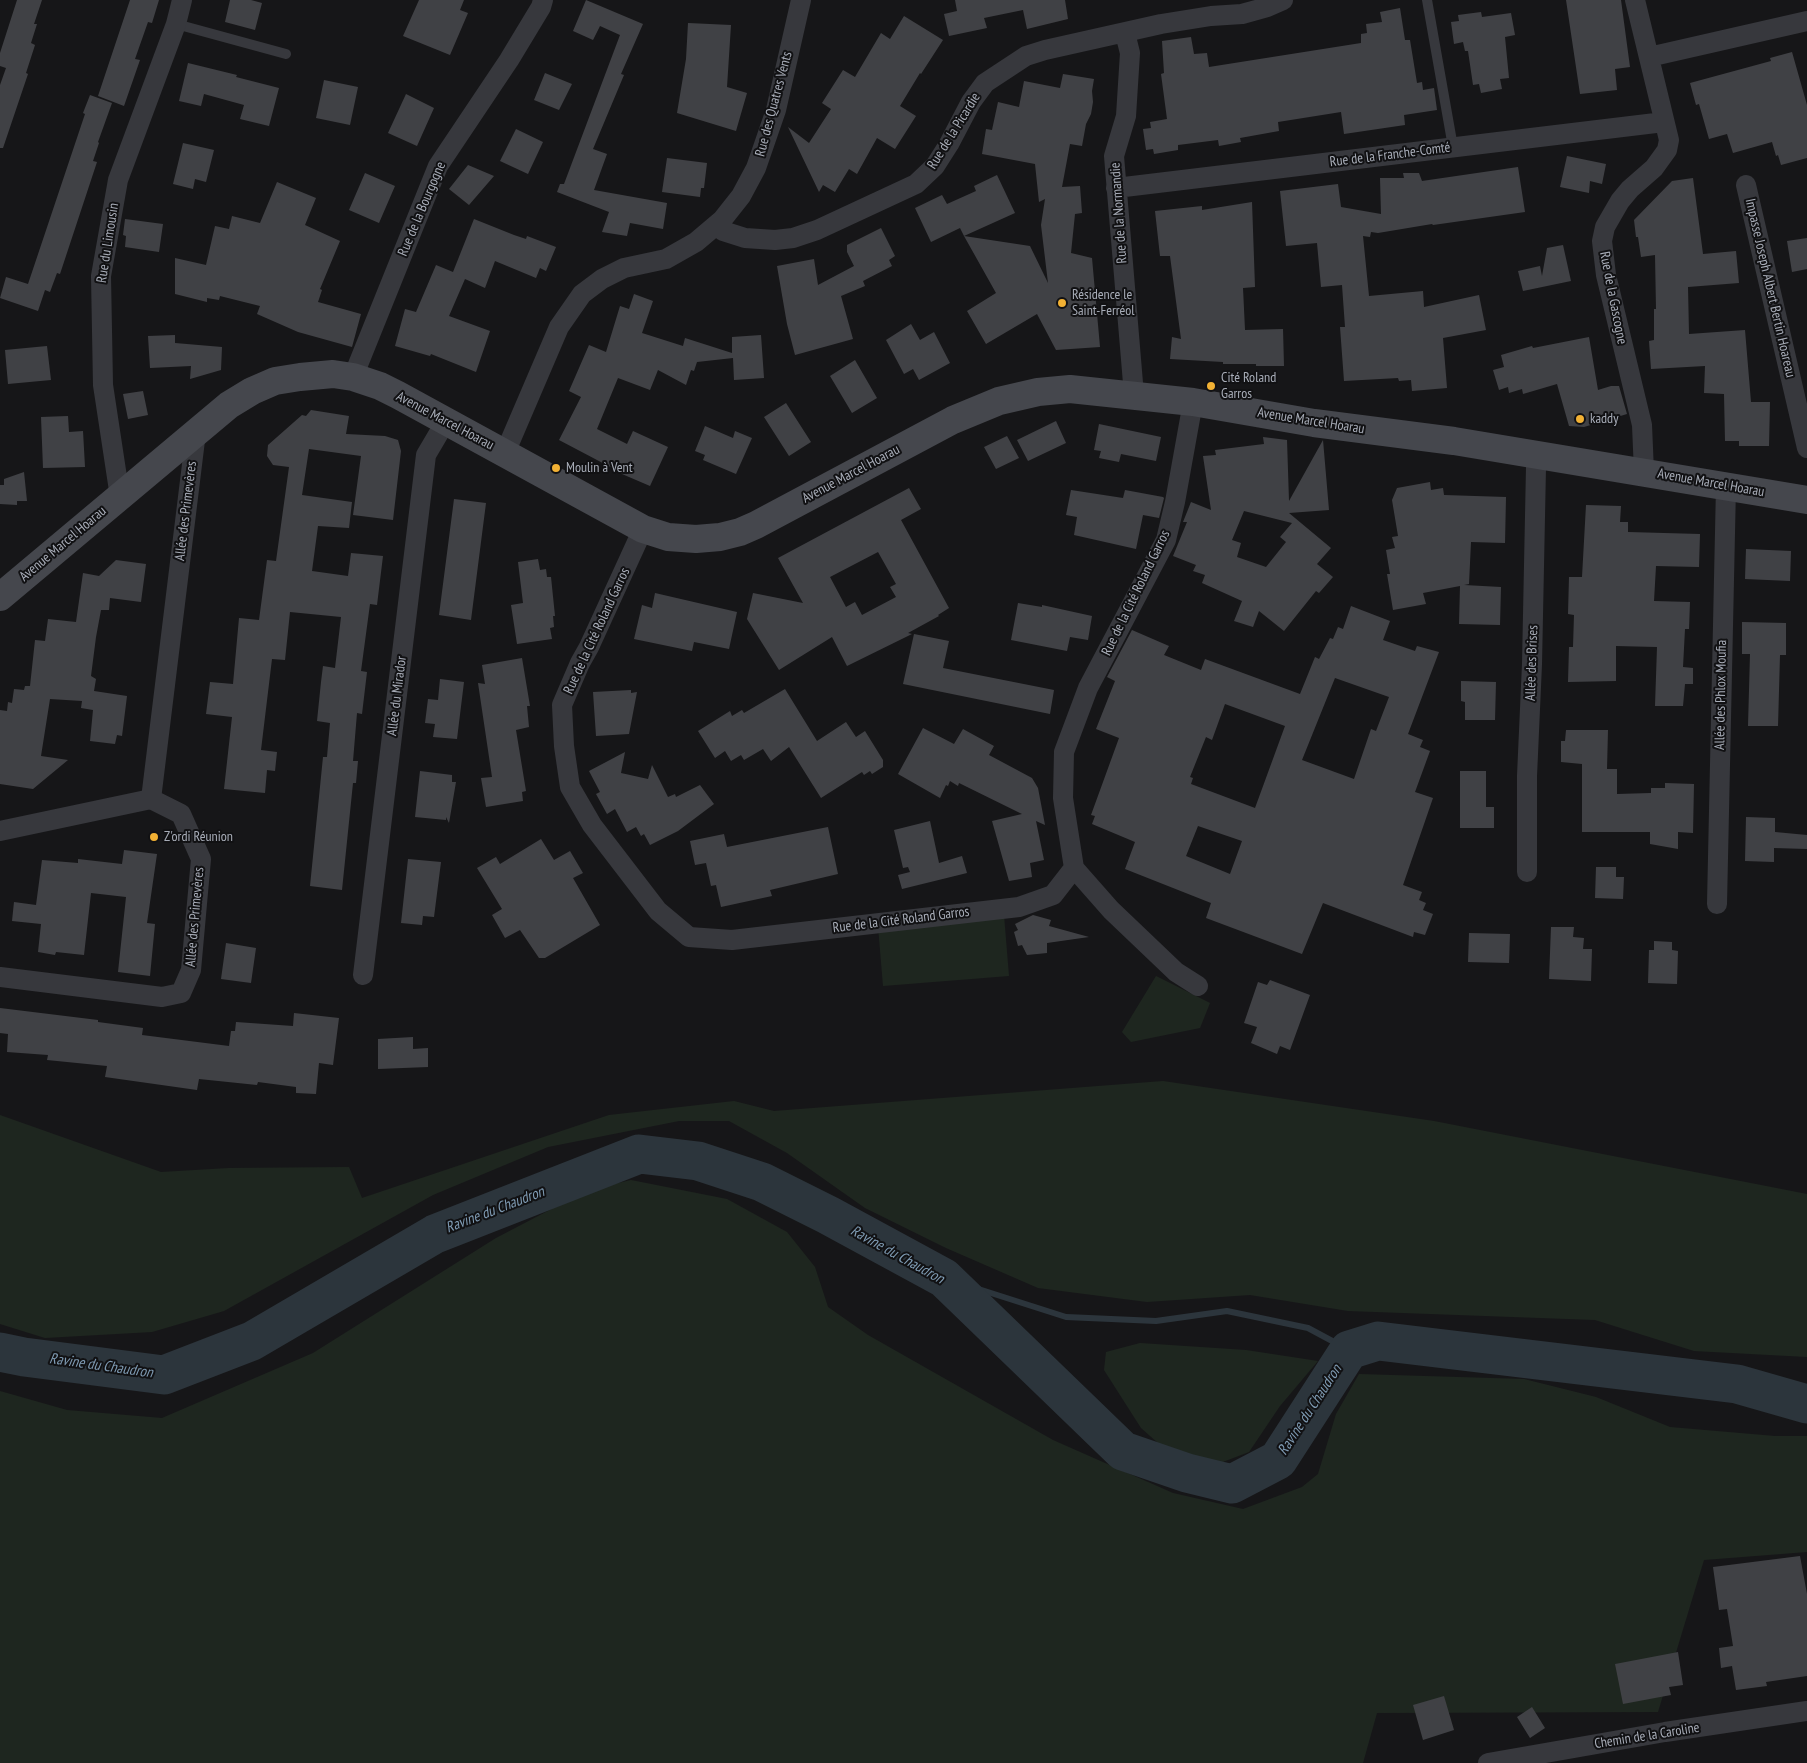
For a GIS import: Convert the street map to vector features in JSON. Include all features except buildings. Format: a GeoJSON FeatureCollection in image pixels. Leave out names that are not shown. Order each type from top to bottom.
{"type":"FeatureCollection","features":[{"type":"Feature","properties":{"kind":"main road","name":"Avenue Marcel Hoarau"},"geometry":{"type":"LineString","coordinates":[[0,597],[229,405],[252,391],[275,382],[300,376],[333,374],[353,377],[392,392],[643,530],[668,538],[696,539],[720,537],[740,532],[953,420],[1000,400],[1038,392],[1070,389],[1193,402],[1314,423],[1454,441],[1807,500]]}},
{"type":"Feature","properties":{"kind":"street","name":"Rue du Limousin"},"geometry":{"type":"LineString","coordinates":[[120,497],[103,385],[101,276],[118,180],[176,24],[182,0]]}},
{"type":"Feature","properties":{"kind":"street","name":"Rue de la Bourgogne"},"geometry":{"type":"LineString","coordinates":[[353,377],[438,166],[509,60],[541,7],[543,0]]}},
{"type":"Feature","properties":{"kind":"street","name":"Rue des Quatres Vents"},"geometry":{"type":"LineString","coordinates":[[505,453],[559,327],[582,294],[602,279],[624,268],[666,259],[696,242],[722,220],[741,196],[756,168],[776,110],[801,0]]}},
{"type":"Feature","properties":{"kind":"street","name":"Rue de la Picardie"},"geometry":{"type":"LineString","coordinates":[[718,224],[723,231],[744,238],[775,240],[793,238],[817,230],[916,184],[935,166],[949,144],[970,102],[985,83],[1026,56],[1161,24],[1212,16],[1242,14],[1283,0]]}},
{"type":"Feature","properties":{"kind":"street","name":"Rue de la Gascogne"},"geometry":{"type":"LineString","coordinates":[[1636,0],[1669,140],[1667,150],[1654,168],[1630,189],[1620,201],[1605,227],[1602,241],[1606,275],[1642,425],[1644,472]]}},
{"type":"Feature","properties":{"kind":"street"},"geometry":{"type":"LineString","coordinates":[[1649,56],[1807,21]]}},
{"type":"Feature","properties":{"kind":"street","name":"Rue de la Normandie"},"geometry":{"type":"LineString","coordinates":[[1126,33],[1130,53],[1126,116],[1114,156],[1134,395]]}},
{"type":"Feature","properties":{"kind":"street","name":"Rue de la Franche-Comté"},"geometry":{"type":"LineString","coordinates":[[1116,188],[1664,122]]}},
{"type":"Feature","properties":{"kind":"street","name":"Impasse Joseph Albert Bertin Hoareau"},"geometry":{"type":"LineString","coordinates":[[1746,185],[1807,448]]}},
{"type":"Feature","properties":{"kind":"street","name":"Rue de la Cité Roland Garros"},"geometry":{"type":"LineString","coordinates":[[643,530],[580,662],[562,705],[564,746],[570,787],[592,825],[658,911],[689,937],[732,940],[1019,907],[1053,895],[1074,868],[1063,798],[1064,752],[1088,688],[1166,540],[1176,502],[1193,402]]}},
{"type":"Feature","properties":{"kind":"street","name":"Allée du Mirador"},"geometry":{"type":"LineString","coordinates":[[363,975],[426,454],[446,422]]}},
{"type":"Feature","properties":{"kind":"street","name":"Allée des Primevères"},"geometry":{"type":"LineString","coordinates":[[0,977],[162,997],[181,993],[191,970],[200,859],[182,814],[151,799],[196,432]]}},
{"type":"Feature","properties":{"kind":"street","name":"Allée des Brises"},"geometry":{"type":"LineString","coordinates":[[1526,872],[1527,776],[1532,664],[1536,467],[1538,454]]}},
{"type":"Feature","properties":{"kind":"street","name":"Allée des Phlox Moufia"},"geometry":{"type":"LineString","coordinates":[[1716,904],[1726,486]]}},
{"type":"Feature","properties":{"kind":"street"},"geometry":{"type":"LineString","coordinates":[[0,831],[151,799]]}},
{"type":"Feature","properties":{"kind":"street"},"geometry":{"type":"LineString","coordinates":[[1074,868],[1111,910],[1176,972],[1198,986]]}},
{"type":"Feature","properties":{"kind":"street","name":"Chemin de la Caroline"},"geometry":{"type":"LineString","coordinates":[[1488,1763],[1665,1732],[1807,1710]]}},
{"type":"Feature","properties":{"kind":"lane"},"geometry":{"type":"LineString","coordinates":[[1427,0],[1453,147]]}},
{"type":"Feature","properties":{"kind":"lane"},"geometry":{"type":"LineString","coordinates":[[176,24],[286,54]]}},
{"type":"Feature","properties":{"kind":"shaded area"},"geometry":{"type":"Polygon","coordinates":[[[1004,915],[1009,976],[883,986],[878,926],[1004,915]]]}},
{"type":"Feature","properties":{"kind":"shaded area"},"geometry":{"type":"Polygon","coordinates":[[[1156,976],[1210,1003],[1200,1028],[1131,1042],[1122,1032],[1156,976]]]}},
{"type":"Feature","properties":{"kind":"shaded area"},"geometry":{"type":"Polygon","coordinates":[[[1163,1081],[1434,1121],[1807,1194],[1807,1357],[1694,1351],[1595,1320],[1348,1311],[1250,1295],[1147,1302],[1038,1288],[946,1248],[865,1208],[787,1153],[729,1121],[679,1121],[548,1147],[433,1195],[224,1311],[152,1332],[45,1338],[0,1324],[0,1115],[161,1172],[229,1168],[349,1167],[362,1198],[609,1115],[734,1101],[774,1111],[1163,1081]]]}},
{"type":"Feature","properties":{"kind":"shaded area"},"geometry":{"type":"Polygon","coordinates":[[[631,1180],[727,1199],[787,1232],[815,1267],[828,1307],[868,1335],[1053,1440],[1173,1493],[1243,1509],[1302,1487],[1318,1474],[1336,1414],[1359,1374],[1524,1379],[1596,1397],[1670,1427],[1775,1436],[1807,1436],[1807,1552],[1704,1560],[1658,1712],[1377,1713],[1363,1763],[0,1763],[0,1391],[67,1410],[162,1418],[313,1353],[496,1238],[588,1190],[631,1180]]]}},
{"type":"Feature","properties":{"kind":"shaded area"},"geometry":{"type":"Polygon","coordinates":[[[1140,1343],[1246,1350],[1318,1361],[1280,1406],[1249,1452],[1207,1468],[1167,1451],[1141,1428],[1104,1370],[1106,1352],[1140,1343]]]}},
{"type":"Feature","properties":{"kind":"waterway","name":"Ravine du Chaudron"},"geometry":{"type":"LineString","coordinates":[[0,1352],[24,1357],[164,1375],[252,1341],[435,1234],[639,1154],[698,1161],[762,1182],[828,1215],[944,1278],[1123,1451],[1187,1473],[1232,1484],[1278,1460],[1349,1350],[1378,1341],[1737,1384],[1807,1404]]}},
{"type":"Feature","properties":{"kind":"waterway"},"geometry":{"type":"LineString","coordinates":[[944,1278],[1066,1317],[1156,1321],[1227,1311],[1308,1328],[1349,1350]]}},
{"type":"Feature","properties":{"kind":"place","name":"Résidence le Saint-Ferréol"},"geometry":{"type":"Point","coordinates":[1062,303]}},
{"type":"Feature","properties":{"kind":"place","name":"Cité Roland Garros"},"geometry":{"type":"Point","coordinates":[1211,386]}},
{"type":"Feature","properties":{"kind":"place","name":"kaddy"},"geometry":{"type":"Point","coordinates":[1580,419]}},
{"type":"Feature","properties":{"kind":"place","name":"Moulin à Vent"},"geometry":{"type":"Point","coordinates":[556,468]}},
{"type":"Feature","properties":{"kind":"place","name":"Z'ordi Réunion"},"geometry":{"type":"Point","coordinates":[154,837]}}]}
